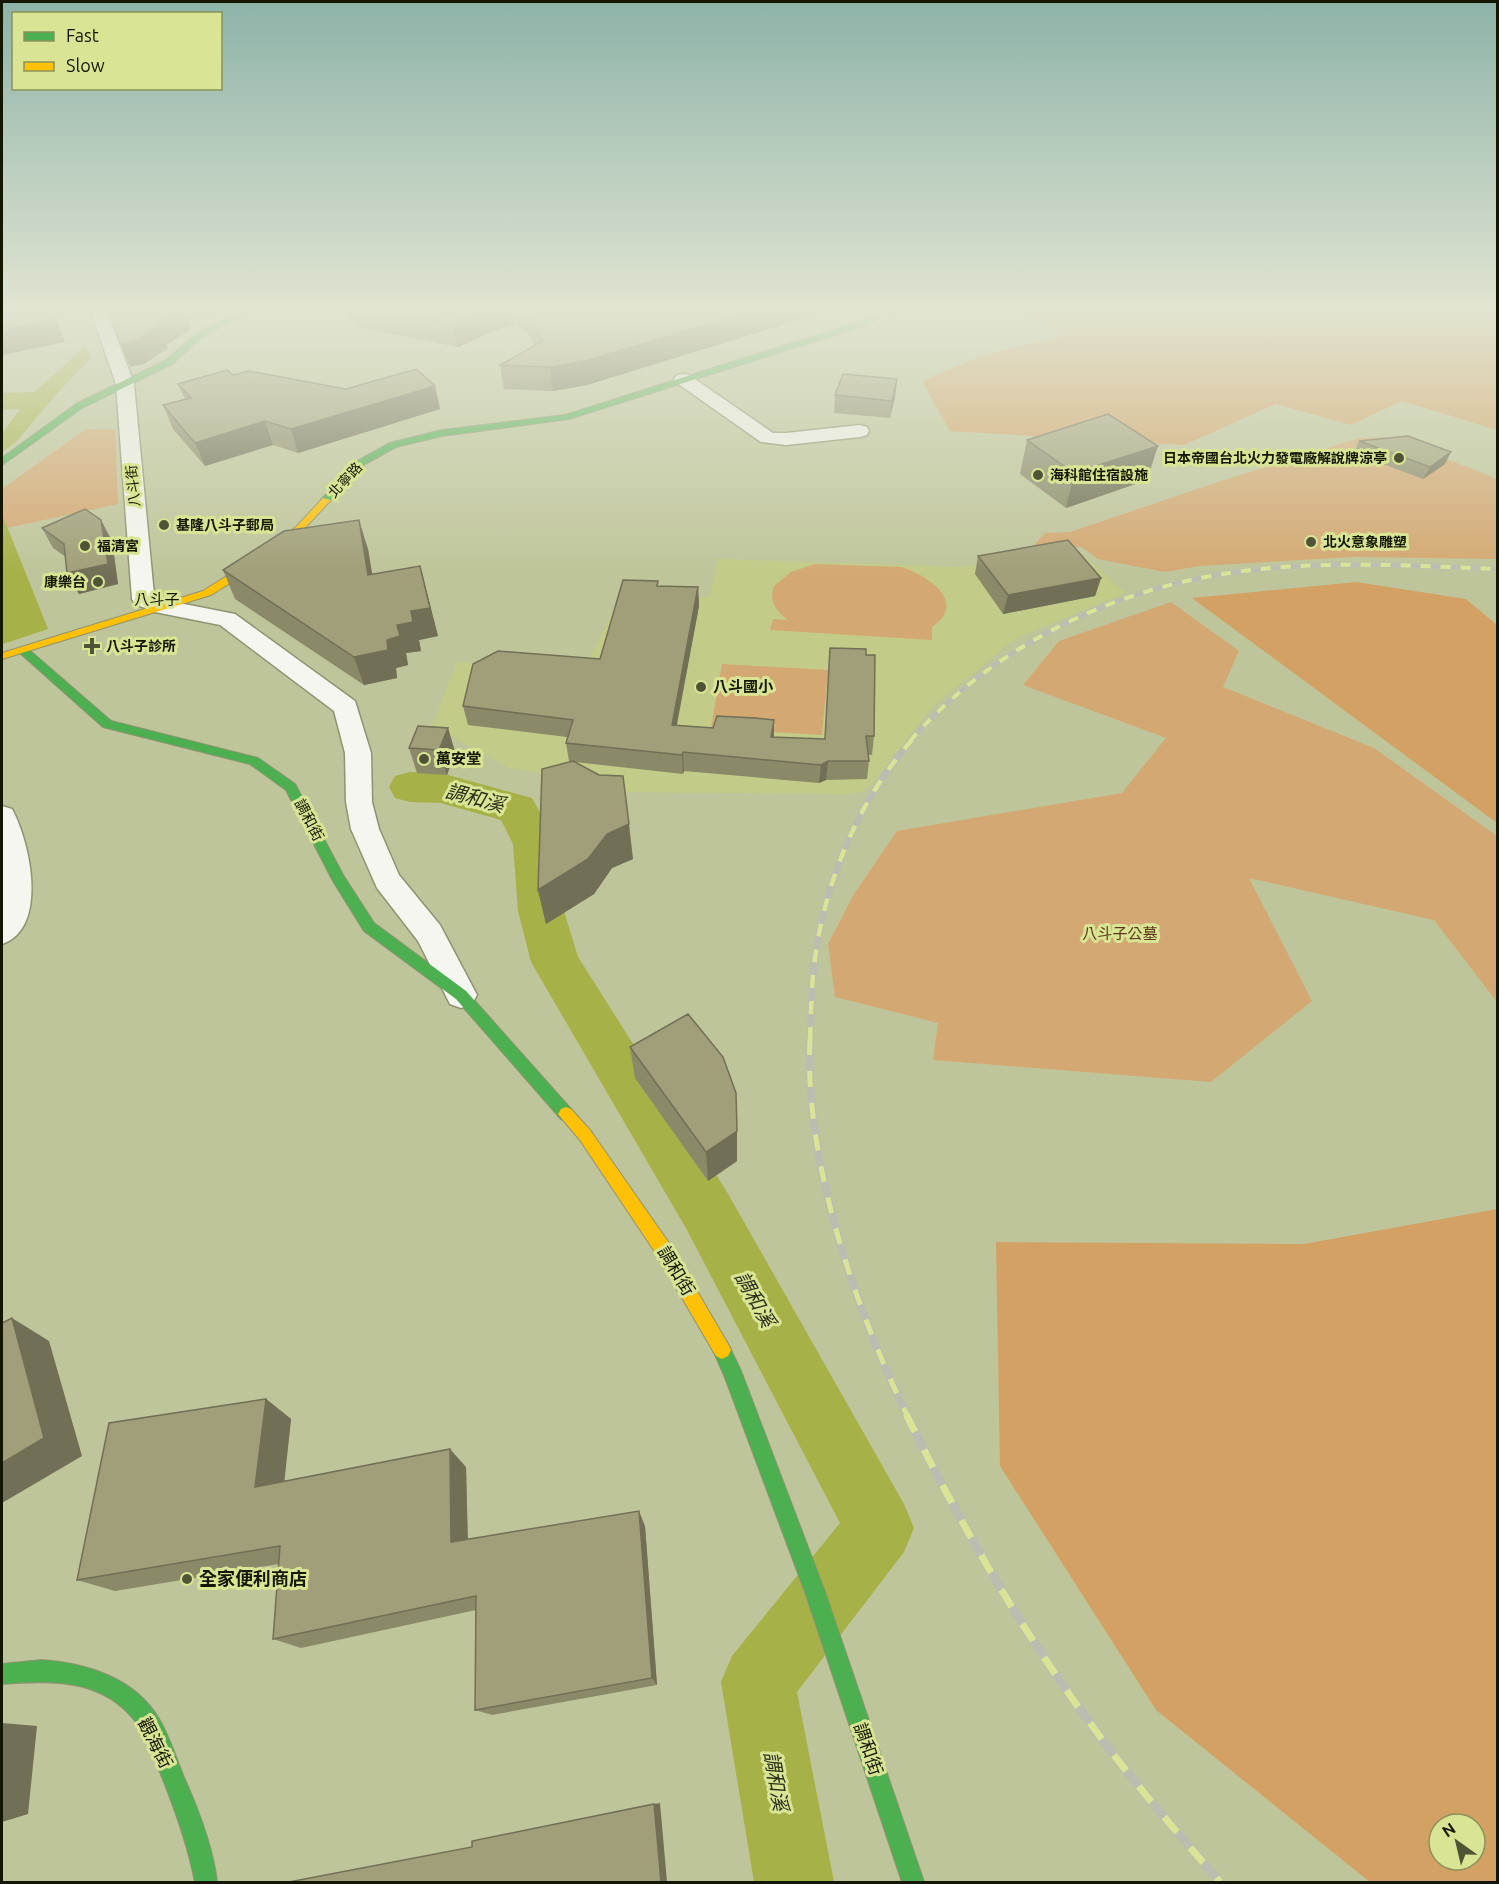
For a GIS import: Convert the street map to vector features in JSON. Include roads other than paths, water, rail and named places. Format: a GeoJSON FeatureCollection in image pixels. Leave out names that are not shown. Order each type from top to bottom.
{"type":"FeatureCollection","features":[{"type":"Feature","properties":{"kind":"street"},"geometry":{"type":"LineString","coordinates":[[2,462],[79,406],[94,399]]}},
{"type":"Feature","properties":{"kind":"street","name":"八斗街"},"geometry":{"type":"LineString","coordinates":[[126,399],[143,599],[163,607]]}},
{"type":"Feature","properties":{"kind":"street","name":"北寧路"},"geometry":{"type":"LineString","coordinates":[[2,656],[207,593],[234,579],[285,543],[311,518],[355,466],[385,448],[407,440],[442,433],[566,417],[622,399]]}},
{"type":"Feature","properties":{"kind":"street"},"geometry":{"type":"LineString","coordinates":[[712,399],[768,438],[786,439],[860,432]]}},
{"type":"Feature","properties":{"kind":"street","name":"調和街"},"geometry":{"type":"LineString","coordinates":[[163,607],[227,619],[346,707],[358,753],[359,802],[365,829],[387,880],[429,933],[461,995]]}},
{"type":"Feature","properties":{"kind":"street","name":"調和街"},"geometry":{"type":"LineString","coordinates":[[24,651],[106,724],[254,761],[291,787],[338,878],[369,927],[461,995],[585,1135],[663,1249],[715,1336],[732,1371],[815,1592],[913,1882]]}},
{"type":"Feature","properties":{"kind":"street"},"geometry":{"type":"LineString","coordinates":[[2,816],[10,836],[17,902],[15,917],[2,932]]}},
{"type":"Feature","properties":{"kind":"street","name":"觀海街"},"geometry":{"type":"LineString","coordinates":[[2,1674],[50,1668],[92,1678],[120,1692],[147,1719],[196,1830],[206,1882]]}},
{"type":"Feature","properties":{"kind":"waterway","name":"調和溪"},"geometry":{"type":"LineString","coordinates":[[410,787],[441,788],[517,809],[535,844],[541,911],[555,962],[707,1211],[880,1528],[758,1682],[794,1882]]}},
{"type":"Feature","properties":{"kind":"railway"},"geometry":{"type":"LineString","coordinates":[[910,741],[945,705],[984,673],[1025,645],[1115,602],[1162,587],[1211,576],[1261,569],[1320,565],[1498,569]]}},
{"type":"Feature","properties":{"kind":"railway"},"geometry":{"type":"LineString","coordinates":[[810,1040],[812,984],[817,944],[833,881],[858,820],[892,765],[912,740]]}},
{"type":"Feature","properties":{"kind":"railway"},"geometry":{"type":"LineString","coordinates":[[810,1040],[810,1085],[815,1133],[824,1182],[852,1281],[869,1328],[907,1415]]}},
{"type":"Feature","properties":{"kind":"railway"},"geometry":{"type":"LineString","coordinates":[[906,1414],[992,1575],[1066,1690],[1123,1767],[1220,1882]]}},
{"type":"Feature","properties":{"kind":"place","name":"日本帝國台北火力發電廠解說牌涼亭"},"geometry":{"type":"Point","coordinates":[1399,458]}},
{"type":"Feature","properties":{"kind":"place","name":"海科館住宿設施"},"geometry":{"type":"Point","coordinates":[1038,475]}},
{"type":"Feature","properties":{"kind":"place","name":"基隆八斗子郵局"},"geometry":{"type":"Point","coordinates":[164,525]}},
{"type":"Feature","properties":{"kind":"place","name":"北火意象雕塑"},"geometry":{"type":"Point","coordinates":[1311,542]}},
{"type":"Feature","properties":{"kind":"place","name":"福清宮"},"geometry":{"type":"Point","coordinates":[85,546]}},
{"type":"Feature","properties":{"kind":"place","name":"康樂台"},"geometry":{"type":"Point","coordinates":[98,582]}},
{"type":"Feature","properties":{"kind":"place","name":"八斗子診所"},"geometry":{"type":"Point","coordinates":[92,646]}},
{"type":"Feature","properties":{"kind":"place","name":"八斗國小"},"geometry":{"type":"Point","coordinates":[701,687]}},
{"type":"Feature","properties":{"kind":"place","name":"萬安堂"},"geometry":{"type":"Point","coordinates":[424,759]}},
{"type":"Feature","properties":{"kind":"place","name":"全家便利商店"},"geometry":{"type":"Point","coordinates":[187,1579]}},
{"type":"Feature","properties":{"kind":"district","name":"八斗子"},"geometry":{"type":"Point","coordinates":[157,600]}},
{"type":"Feature","properties":{"kind":"park label","name":"八斗子公墓"},"geometry":{"type":"Point","coordinates":[1120,934]}}]}
